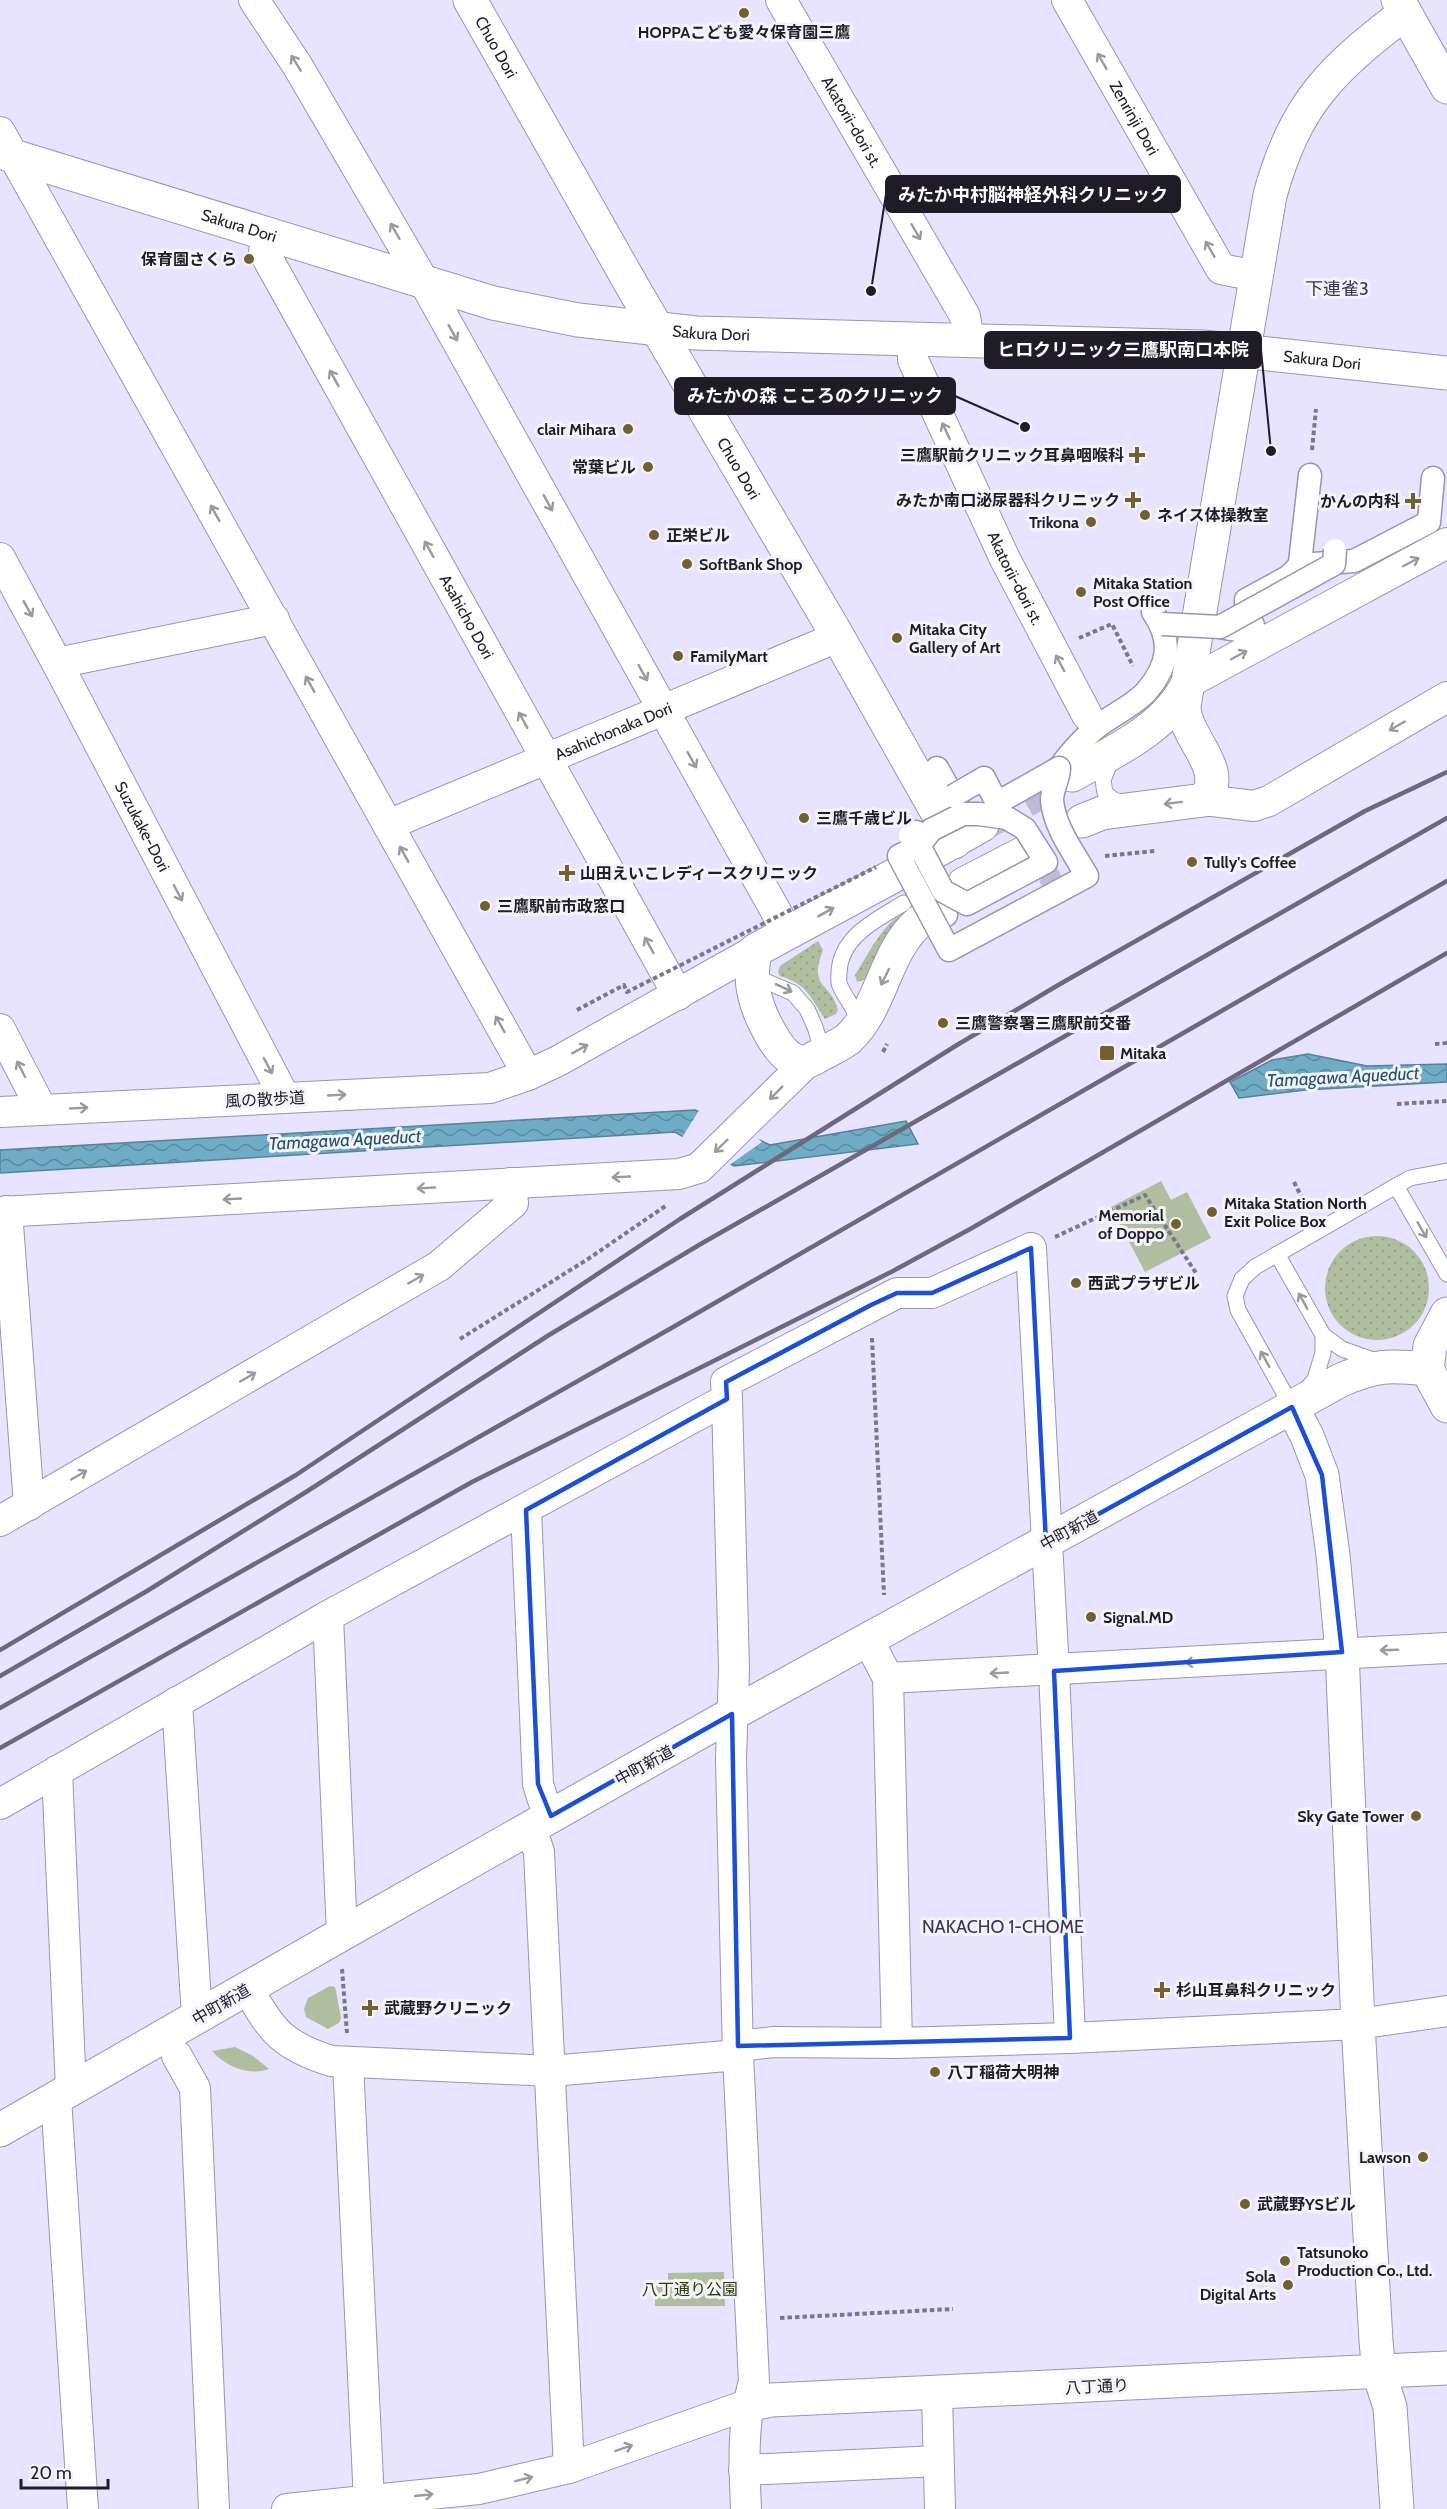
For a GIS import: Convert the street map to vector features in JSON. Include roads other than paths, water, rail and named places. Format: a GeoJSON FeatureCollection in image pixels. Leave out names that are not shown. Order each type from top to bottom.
{"type":"FeatureCollection","features":[{"type":"Feature","properties":{"kind":"street"},"geometry":{"type":"LineString","coordinates":[[254,0],[297,65],[424,282],[788,933]]}},
{"type":"Feature","properties":{"kind":"street","name":"Akatorii-dori st."},"geometry":{"type":"LineString","coordinates":[[781,0],[965,316],[969,341]]}},
{"type":"Feature","properties":{"kind":"street","name":"Zenrinji Dori"},"geometry":{"type":"LineString","coordinates":[[1067,0],[1221,269],[1256,276]]}},
{"type":"Feature","properties":{"kind":"street","name":"Chuo Dori"},"geometry":{"type":"LineString","coordinates":[[473,1],[657,327],[837,635],[934,859]]}},
{"type":"Feature","properties":{"kind":"street"},"geometry":{"type":"LineString","coordinates":[[28,1505],[4,1211],[679,1174],[699,1168],[812,1059],[847,1040],[860,1024],[906,935],[934,859],[984,778],[997,803],[1032,784],[1124,746],[1174,720],[1184,706],[1270,195],[1280,159],[1294,126],[1310,101],[1334,72],[1409,4],[1445,80],[1447,105]]}},
{"type":"Feature","properties":{"kind":"street"},"geometry":{"type":"LineString","coordinates":[[5,147],[274,619],[528,1075]]}},
{"type":"Feature","properties":{"kind":"street","name":"Sakura Dori"},"geometry":{"type":"LineString","coordinates":[[5,147],[269,235],[494,303],[535,313],[696,333],[1203,347],[1447,373]]}},
{"type":"Feature","properties":{"kind":"street","name":"Asahicho Dori"},"geometry":{"type":"LineString","coordinates":[[269,235],[264,252],[678,996]]}},
{"type":"Feature","properties":{"kind":"street","name":"Akatorii-dori st."},"geometry":{"type":"LineString","coordinates":[[913,340],[913,360],[1000,549],[1087,715]]}},
{"type":"Feature","properties":{"kind":"street"},"geometry":{"type":"LineString","coordinates":[[1293,579],[1303,531],[1310,475]]}},
{"type":"Feature","properties":{"kind":"street"},"geometry":{"type":"LineString","coordinates":[[937,768],[934,859],[949,950],[1087,876],[1057,823],[1052,798],[1076,747],[1098,726],[1145,693],[1166,661],[1167,640],[1158,618],[1220,627],[1246,613],[1293,579],[1335,557],[1354,561],[1429,522],[1433,478]]}},
{"type":"Feature","properties":{"kind":"street"},"geometry":{"type":"LineString","coordinates":[[1188,683],[1447,543]]}},
{"type":"Feature","properties":{"kind":"street","name":"Suzukake-Dori"},"geometry":{"type":"LineString","coordinates":[[0,558],[285,1098]]}},
{"type":"Feature","properties":{"kind":"street"},"geometry":{"type":"LineString","coordinates":[[57,663],[274,619]]}},
{"type":"Feature","properties":{"kind":"street","name":"Asahichonaka Dori"},"geometry":{"type":"LineString","coordinates":[[388,825],[821,644],[837,635]]}},
{"type":"Feature","properties":{"kind":"street"},"geometry":{"type":"LineString","coordinates":[[1077,816],[1204,800],[1254,806],[1269,801],[1447,697]]}},
{"type":"Feature","properties":{"kind":"street"},"geometry":{"type":"LineString","coordinates":[[1174,720],[1213,772],[1212,791],[1204,800]]}},
{"type":"Feature","properties":{"kind":"street"},"geometry":{"type":"LineString","coordinates":[[1032,784],[1082,879]]}},
{"type":"Feature","properties":{"kind":"street"},"geometry":{"type":"LineString","coordinates":[[934,859],[943,891],[967,904],[1046,861],[1024,844],[1010,796]]}},
{"type":"Feature","properties":{"kind":"street"},"geometry":{"type":"LineString","coordinates":[[812,1059],[797,1061],[779,1047],[762,1016],[746,964],[788,933],[934,859],[1008,818],[1025,828],[1024,844]]}},
{"type":"Feature","properties":{"kind":"street"},"geometry":{"type":"LineString","coordinates":[[934,859],[1024,844]]}},
{"type":"Feature","properties":{"kind":"street","name":"風の散歩道"},"geometry":{"type":"LineString","coordinates":[[0,1112],[490,1088],[528,1075],[678,996],[746,964]]}},
{"type":"Feature","properties":{"kind":"street"},"geometry":{"type":"LineString","coordinates":[[0,1029],[42,1110]]}},
{"type":"Feature","properties":{"kind":"street"},"geometry":{"type":"LineString","coordinates":[[0,1521],[439,1266],[513,1203],[511,1183]]}},
{"type":"Feature","properties":{"kind":"street"},"geometry":{"type":"LineString","coordinates":[[746,2509],[744,2470],[747,2405],[754,2381],[738,2050],[732,1714],[734,1669],[726,1382],[897,1293],[932,1293],[1030,1248],[1054,1671],[1070,2038]]}},
{"type":"Feature","properties":{"kind":"street"},"geometry":{"type":"LineString","coordinates":[[1439,1386],[1430,1346],[1447,1314]]}},
{"type":"Feature","properties":{"kind":"street","name":"中町新道"},"geometry":{"type":"LineString","coordinates":[[0,2130],[248,1988],[342,1948],[541,1822],[732,1714],[1292,1407],[1365,1370],[1390,1365],[1439,1386]]}},
{"type":"Feature","properties":{"kind":"street"},"geometry":{"type":"LineString","coordinates":[[0,1804],[328,1616],[727,1400]]}},
{"type":"Feature","properties":{"kind":"street"},"geometry":{"type":"LineString","coordinates":[[1292,1407],[1307,1436],[1322,1474],[1333,1555],[1342,1652],[1358,2024],[1379,2373],[1390,2407],[1397,2509]]}},
{"type":"Feature","properties":{"kind":"street"},"geometry":{"type":"LineString","coordinates":[[526,1509],[538,1784],[543,1800],[539,1852],[568,2468]]}},
{"type":"Feature","properties":{"kind":"street"},"geometry":{"type":"LineString","coordinates":[[328,1616],[342,1948]]}},
{"type":"Feature","properties":{"kind":"street"},"geometry":{"type":"LineString","coordinates":[[868,1640],[888,1678],[897,2043]]}},
{"type":"Feature","properties":{"kind":"street"},"geometry":{"type":"LineString","coordinates":[[888,1678],[1054,1671],[1342,1652],[1447,1648]]}},
{"type":"Feature","properties":{"kind":"street"},"geometry":{"type":"LineString","coordinates":[[177,1702],[197,2017]]}},
{"type":"Feature","properties":{"kind":"street"},"geometry":{"type":"LineString","coordinates":[[57,1771],[63,2094],[83,2509]]}},
{"type":"Feature","properties":{"kind":"street"},"geometry":{"type":"LineString","coordinates":[[248,1988],[264,2019],[281,2037],[307,2053],[331,2061],[348,2053],[551,2071],[738,2050],[774,2042],[897,2043],[1070,2038],[1358,2024],[1447,2011]]}},
{"type":"Feature","properties":{"kind":"street"},"geometry":{"type":"LineString","coordinates":[[348,2053],[369,2501]]}},
{"type":"Feature","properties":{"kind":"street"},"geometry":{"type":"LineString","coordinates":[[177,2056],[195,2088],[214,2509]]}},
{"type":"Feature","properties":{"kind":"street","name":"八丁通り"},"geometry":{"type":"LineString","coordinates":[[747,2405],[771,2400],[937,2394],[1447,2368]]}},
{"type":"Feature","properties":{"kind":"street"},"geometry":{"type":"LineString","coordinates":[[937,2394],[940,2509]]}},
{"type":"Feature","properties":{"kind":"street"},"geometry":{"type":"LineString","coordinates":[[287,2509],[369,2501],[479,2499],[747,2405]]}},
{"type":"Feature","properties":{"kind":"street"},"geometry":{"type":"LineString","coordinates":[[744,2470],[938,2461]]}},
{"type":"Feature","properties":{"kind":"lane"},"geometry":{"type":"LineString","coordinates":[[1124,746],[1105,769],[1103,780],[1105,793],[1114,800],[1141,807]]}},
{"type":"Feature","properties":{"kind":"lane"},"geometry":{"type":"LineString","coordinates":[[1077,816],[1105,793]]}},
{"type":"Feature","properties":{"kind":"lane"},"geometry":{"type":"LineString","coordinates":[[860,1024],[855,1009],[839,984],[840,966],[848,943],[934,859]]}},
{"type":"Feature","properties":{"kind":"lane"},"geometry":{"type":"LineString","coordinates":[[1323,1335],[1323,1353],[1315,1379],[1292,1407],[1238,1310],[1235,1296],[1242,1279],[1255,1267],[1410,1178],[1447,1172]]}},
{"type":"Feature","properties":{"kind":"lane"},"geometry":{"type":"LineString","coordinates":[[1396,1186],[1447,1274]]}},
{"type":"Feature","properties":{"kind":"lane"},"geometry":{"type":"LineString","coordinates":[[1277,1254],[1323,1335],[1342,1349],[1390,1365]]}},
{"type":"Feature","properties":{"kind":"water","name":"Tamagawa Aqueduct"},"geometry":{"type":"Polygon","coordinates":[[[1308,1054],[1367,1066],[1447,1064],[1447,1082],[1305,1090],[1239,1098],[1230,1082],[1272,1060],[1308,1054]]]}},
{"type":"Feature","properties":{"kind":"water","name":"Tamagawa Aqueduct"},"geometry":{"type":"Polygon","coordinates":[[[695,1110],[770,1145],[906,1121],[918,1144],[734,1166],[675,1132],[0,1173],[0,1150],[695,1110]]]}},
{"type":"Feature","properties":{"kind":"tunnel"},"geometry":{"type":"LineString","coordinates":[[982,825],[1072,775]]}},
{"type":"Feature","properties":{"kind":"tunnel"},"geometry":{"type":"LineString","coordinates":[[1041,880],[1049,876],[1057,892]]}},
{"type":"Feature","properties":{"kind":"railway"},"geometry":{"type":"LineString","coordinates":[[0,1650],[296,1475],[680,1219],[957,1045],[1365,811],[1447,772]]}},
{"type":"Feature","properties":{"kind":"railway"},"geometry":{"type":"LineString","coordinates":[[0,1676],[147,1591],[306,1492],[549,1335],[699,1245],[1447,818]]}},
{"type":"Feature","properties":{"kind":"railway"},"geometry":{"type":"LineString","coordinates":[[0,1708],[668,1330],[1447,881]]}},
{"type":"Feature","properties":{"kind":"railway"},"geometry":{"type":"LineString","coordinates":[[0,1748],[472,1482],[893,1271],[972,1228],[1447,953]]}},
{"type":"Feature","properties":{"kind":"place","name":"HOPPAこども愛々保育園三鷹"},"geometry":{"type":"Point","coordinates":[744,13]}},
{"type":"Feature","properties":{"kind":"place","name":"保育園さくら"},"geometry":{"type":"Point","coordinates":[249,259]}},
{"type":"Feature","properties":{"kind":"place","name":"みたか中村脳神経外科クリニック"},"geometry":{"type":"Point","coordinates":[871,291]}},
{"type":"Feature","properties":{"kind":"place","name":"みたかの森 こころのクリニック"},"geometry":{"type":"Point","coordinates":[1025,427]}},
{"type":"Feature","properties":{"kind":"place","name":"clair Mihara"},"geometry":{"type":"Point","coordinates":[628,429]}},
{"type":"Feature","properties":{"kind":"place","name":"ヒロクリニック三鷹駅南口本院"},"geometry":{"type":"Point","coordinates":[1271,451]}},
{"type":"Feature","properties":{"kind":"place","name":"三鷹駅前クリニック耳鼻咽喉科"},"geometry":{"type":"Point","coordinates":[1137,455]}},
{"type":"Feature","properties":{"kind":"place","name":"常葉ビル"},"geometry":{"type":"Point","coordinates":[648,467]}},
{"type":"Feature","properties":{"kind":"place","name":"みたか南口泌尿器科クリニック"},"geometry":{"type":"Point","coordinates":[1133,500]}},
{"type":"Feature","properties":{"kind":"place","name":"かんの内科"},"geometry":{"type":"Point","coordinates":[1413,501]}},
{"type":"Feature","properties":{"kind":"place","name":"ネイス体操教室"},"geometry":{"type":"Point","coordinates":[1145,515]}},
{"type":"Feature","properties":{"kind":"place","name":"Trikona"},"geometry":{"type":"Point","coordinates":[1091,522]}},
{"type":"Feature","properties":{"kind":"place","name":"正栄ビル"},"geometry":{"type":"Point","coordinates":[654,535]}},
{"type":"Feature","properties":{"kind":"place","name":"SoftBank Shop"},"geometry":{"type":"Point","coordinates":[687,564]}},
{"type":"Feature","properties":{"kind":"place","name":"Mitaka Station Post Office"},"geometry":{"type":"Point","coordinates":[1081,592]}},
{"type":"Feature","properties":{"kind":"place","name":"Mitaka City Gallery of Art"},"geometry":{"type":"Point","coordinates":[897,638]}},
{"type":"Feature","properties":{"kind":"place","name":"FamilyMart"},"geometry":{"type":"Point","coordinates":[678,656]}},
{"type":"Feature","properties":{"kind":"place","name":"三鷹千歳ビル"},"geometry":{"type":"Point","coordinates":[804,818]}},
{"type":"Feature","properties":{"kind":"place","name":"Tully's Coffee"},"geometry":{"type":"Point","coordinates":[1192,862]}},
{"type":"Feature","properties":{"kind":"place","name":"山田えいこレディースクリニック"},"geometry":{"type":"Point","coordinates":[567,873]}},
{"type":"Feature","properties":{"kind":"place","name":"三鷹駅前市政窓口"},"geometry":{"type":"Point","coordinates":[485,906]}},
{"type":"Feature","properties":{"kind":"place","name":"三鷹警察署三鷹駅前交番"},"geometry":{"type":"Point","coordinates":[943,1023]}},
{"type":"Feature","properties":{"kind":"place","name":"Mitaka"},"geometry":{"type":"Point","coordinates":[1107,1053]}},
{"type":"Feature","properties":{"kind":"place","name":"Mitaka Station North Exit Police Box"},"geometry":{"type":"Point","coordinates":[1212,1212]}},
{"type":"Feature","properties":{"kind":"place","name":"Memorial of Doppo"},"geometry":{"type":"Point","coordinates":[1176,1224]}},
{"type":"Feature","properties":{"kind":"place","name":"西武プラザビル"},"geometry":{"type":"Point","coordinates":[1076,1283]}},
{"type":"Feature","properties":{"kind":"place","name":"Signal.MD"},"geometry":{"type":"Point","coordinates":[1091,1617]}},
{"type":"Feature","properties":{"kind":"place","name":"Sky Gate Tower"},"geometry":{"type":"Point","coordinates":[1416,1816]}},
{"type":"Feature","properties":{"kind":"place","name":"杉山耳鼻科クリニック"},"geometry":{"type":"Point","coordinates":[1162,1990]}},
{"type":"Feature","properties":{"kind":"place","name":"武蔵野クリニック"},"geometry":{"type":"Point","coordinates":[370,2008]}},
{"type":"Feature","properties":{"kind":"place","name":"八丁稲荷大明神"},"geometry":{"type":"Point","coordinates":[935,2072]}},
{"type":"Feature","properties":{"kind":"place","name":"Lawson"},"geometry":{"type":"Point","coordinates":[1423,2157]}},
{"type":"Feature","properties":{"kind":"place","name":"武蔵野YSビル"},"geometry":{"type":"Point","coordinates":[1245,2204]}},
{"type":"Feature","properties":{"kind":"place","name":"Tatsunoko Production Co., Ltd."},"geometry":{"type":"Point","coordinates":[1285,2261]}},
{"type":"Feature","properties":{"kind":"place","name":"Sola Digital Arts"},"geometry":{"type":"Point","coordinates":[1288,2285]}},
{"type":"Feature","properties":{"kind":"district","name":"下連雀3"},"geometry":{"type":"Point","coordinates":[1337,289]}},
{"type":"Feature","properties":{"kind":"district","name":"NAKACHO 1-CHOME"},"geometry":{"type":"Point","coordinates":[1003,1927]}},
{"type":"Feature","properties":{"kind":"park label","name":"八丁通り公園"},"geometry":{"type":"Point","coordinates":[690,2289]}}]}
